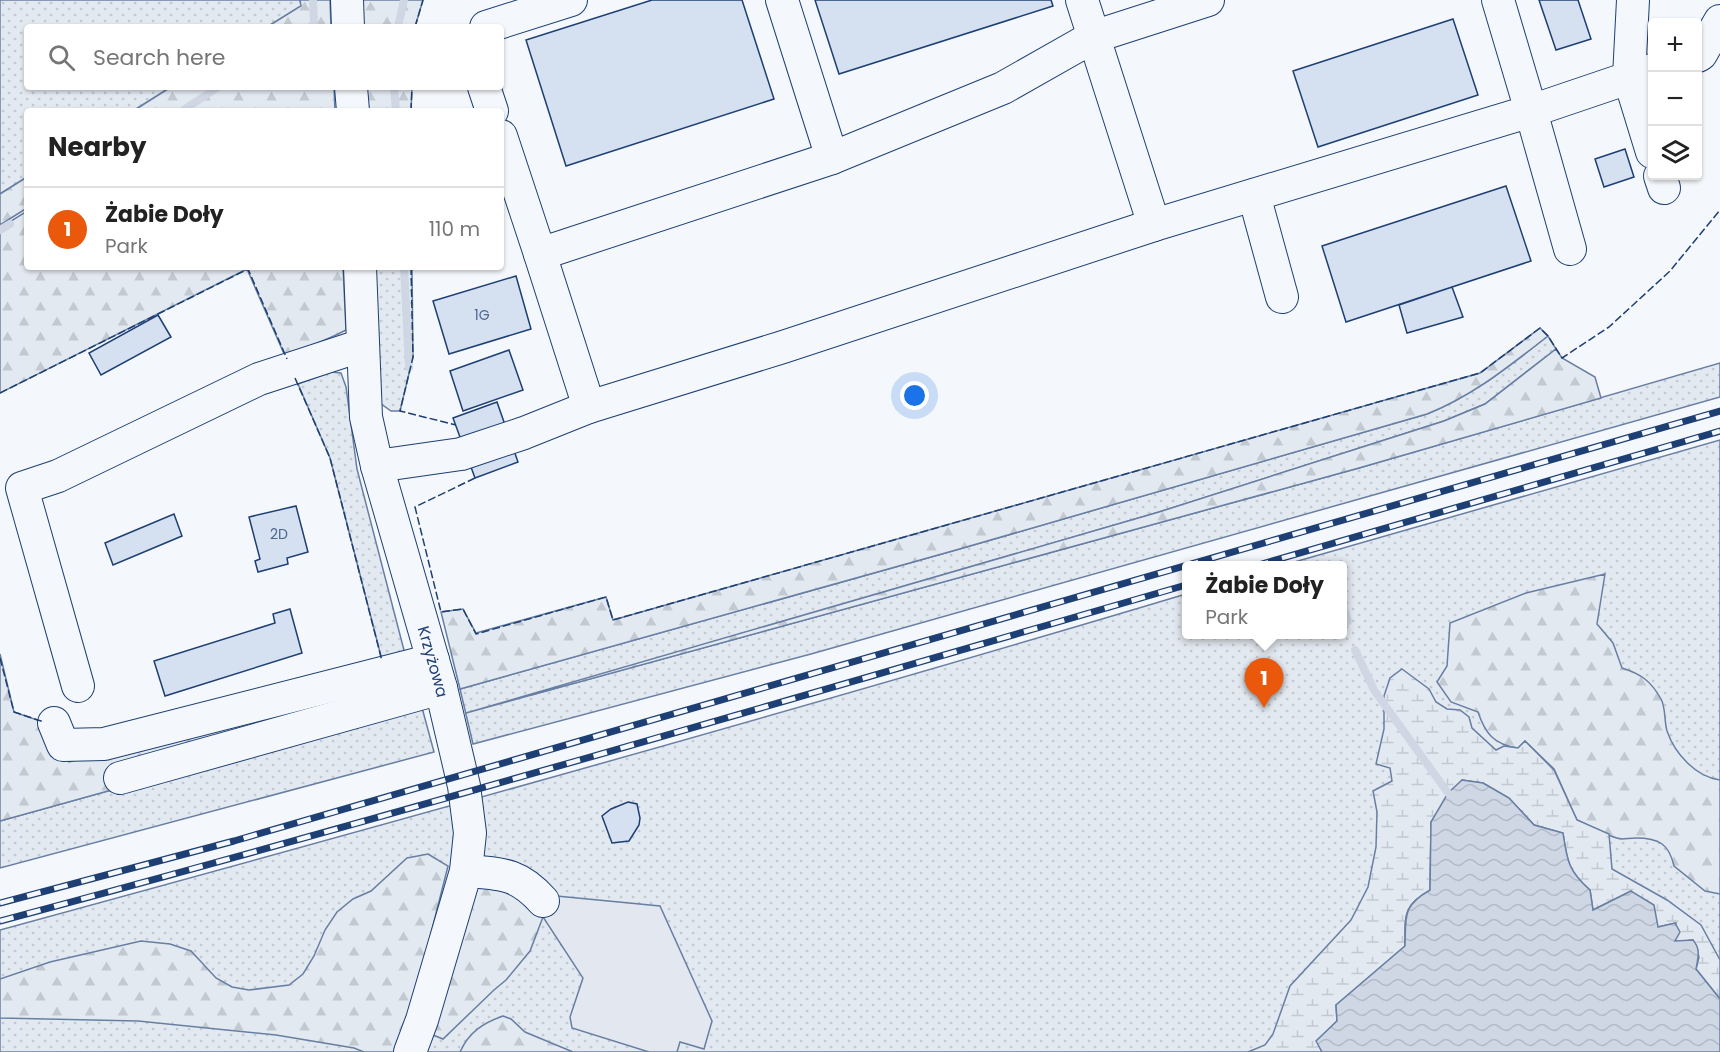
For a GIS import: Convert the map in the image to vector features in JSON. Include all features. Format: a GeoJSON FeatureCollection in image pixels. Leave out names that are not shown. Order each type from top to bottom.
{"type":"FeatureCollection","features":[{"type":"Feature","properties":{"kind":"street"},"geometry":{"type":"LineString","coordinates":[[347,0],[348,24]]}},
{"type":"Feature","properties":{"kind":"street"},"geometry":{"type":"LineString","coordinates":[[495,24],[571,0]]}},
{"type":"Feature","properties":{"kind":"street"},"geometry":{"type":"LineString","coordinates":[[782,0],[832,158]]}},
{"type":"Feature","properties":{"kind":"street"},"geometry":{"type":"LineString","coordinates":[[1082,0],[1154,225]]}},
{"type":"Feature","properties":{"kind":"street"},"geometry":{"type":"LineString","coordinates":[[540,254],[832,158],[1003,88],[1093,37],[1208,0]]}},
{"type":"Feature","properties":{"kind":"street"},"geometry":{"type":"LineString","coordinates":[[1498,0],[1570,249]]}},
{"type":"Feature","properties":{"kind":"street"},"geometry":{"type":"LineString","coordinates":[[1633,0],[1649,126]]}},
{"type":"Feature","properties":{"kind":"street"},"geometry":{"type":"LineString","coordinates":[[1702,52],[1720,21]]}},
{"type":"Feature","properties":{"kind":"street"},"geometry":{"type":"LineString","coordinates":[[377,466],[461,454],[524,433],[589,407],[795,344],[1154,225],[1531,111],[1641,73]]}},
{"type":"Feature","properties":{"kind":"street"},"geometry":{"type":"LineString","coordinates":[[351,90],[353,108]]}},
{"type":"Feature","properties":{"kind":"street"},"geometry":{"type":"LineString","coordinates":[[485,90],[491,108]]}},
{"type":"Feature","properties":{"kind":"street"},"geometry":{"type":"LineString","coordinates":[[504,145],[589,407]]}},
{"type":"Feature","properties":{"kind":"street"},"geometry":{"type":"LineString","coordinates":[[1254,195],[1282,297]]}},
{"type":"Feature","properties":{"kind":"street","name":"Krzyżowa"},"geometry":{"type":"LineString","coordinates":[[360,270],[366,417],[377,466],[437,674],[469,812],[470,849],[466,871],[422,1020],[410,1052]]}},
{"type":"Feature","properties":{"kind":"street"},"geometry":{"type":"LineString","coordinates":[[78,686],[22,488],[58,476],[259,379],[363,345]]}},
{"type":"Feature","properties":{"kind":"street"},"geometry":{"type":"LineString","coordinates":[[54,723],[63,745],[104,744],[437,674]]}},
{"type":"Feature","properties":{"kind":"street"},"geometry":{"type":"LineString","coordinates":[[120,778],[437,674]]}},
{"type":"Feature","properties":{"kind":"street"},"geometry":{"type":"LineString","coordinates":[[466,871],[495,873],[518,879],[531,887],[543,901]]}},
{"type":"Feature","properties":{"kind":"green space"},"geometry":{"type":"Polygon","coordinates":[[[0,0],[300,0],[301,6],[272,24],[24,24],[24,90],[166,90],[138,108],[24,108],[24,179],[0,194],[0,0]]]}},
{"type":"Feature","properties":{"kind":"green space"},"geometry":{"type":"Polygon","coordinates":[[[300,0],[330,0],[331,24],[272,24],[301,6],[300,0]]]}},
{"type":"Feature","properties":{"kind":"green space"},"geometry":{"type":"Polygon","coordinates":[[[360,0],[423,0],[416,24],[362,24],[360,0]]]}},
{"type":"Feature","properties":{"kind":"green space"},"geometry":{"type":"Polygon","coordinates":[[[166,90],[212,90],[185,108],[138,108],[166,90]]]}},
{"type":"Feature","properties":{"kind":"green space"},"geometry":{"type":"Polygon","coordinates":[[[215,90],[334,90],[335,108],[188,108],[215,90]]]}},
{"type":"Feature","properties":{"kind":"green space"},"geometry":{"type":"Polygon","coordinates":[[[365,90],[412,90],[411,108],[366,108],[365,90]]]}},
{"type":"Feature","properties":{"kind":"green space"},"geometry":{"type":"Polygon","coordinates":[[[24,179],[24,210],[0,225],[0,194],[24,179]]]}},
{"type":"Feature","properties":{"kind":"green space"},"geometry":{"type":"Polygon","coordinates":[[[24,213],[24,270],[245,270],[0,393],[0,228],[24,213]]]}},
{"type":"Feature","properties":{"kind":"green space"},"geometry":{"type":"Polygon","coordinates":[[[247,270],[343,270],[346,330],[285,356],[247,270]]]}},
{"type":"Feature","properties":{"kind":"green space"},"geometry":{"type":"Polygon","coordinates":[[[371,270],[412,270],[413,357],[400,411],[391,411],[380,403],[371,270]]]}},
{"type":"Feature","properties":{"kind":"green space"},"geometry":{"type":"Polygon","coordinates":[[[1540,328],[1548,336],[1490,380],[1444,407],[1427,414],[956,550],[460,689],[441,612],[463,609],[476,633],[606,597],[613,620],[1480,373],[1540,328]]]}},
{"type":"Feature","properties":{"kind":"green space"},"geometry":{"type":"Polygon","coordinates":[[[1548,336],[1556,349],[1485,404],[1444,421],[1159,512],[531,695],[1359,468],[1720,363],[1720,397],[811,654],[473,744],[460,689],[956,550],[1427,414],[1475,389],[1548,336]]]}},
{"type":"Feature","properties":{"kind":"green space"},"geometry":{"type":"Polygon","coordinates":[[[1556,349],[1562,358],[1595,377],[1601,398],[1359,468],[466,713],[1159,512],[1444,421],[1485,404],[1556,349]]]}},
{"type":"Feature","properties":{"kind":"green space"},"geometry":{"type":"Polygon","coordinates":[[[331,372],[341,373],[346,387],[357,469],[406,658],[383,664],[330,458],[298,384],[331,372]]]}},
{"type":"Feature","properties":{"kind":"green space"},"geometry":{"type":"Polygon","coordinates":[[[1720,440],[1720,1052],[0,1052],[0,930],[594,766],[1182,595],[1182,639],[1347,639],[1347,561],[1298,561],[1720,440]]]}},
{"type":"Feature","properties":{"kind":"green space"},"geometry":{"type":"Polygon","coordinates":[[[1605,574],[1597,624],[1613,643],[1622,668],[1645,679],[1661,699],[1667,731],[1681,756],[1703,774],[1720,780],[1720,894],[1705,891],[1674,866],[1666,847],[1657,841],[1644,838],[1617,838],[1577,820],[1554,769],[1525,741],[1518,748],[1497,741],[1487,732],[1478,712],[1451,702],[1437,682],[1447,666],[1450,623],[1526,593],[1605,574]]]}},
{"type":"Feature","properties":{"kind":"green space"},"geometry":{"type":"Polygon","coordinates":[[[0,654],[14,712],[43,722],[51,742],[69,762],[411,673],[421,704],[0,821],[0,654]]]}},
{"type":"Feature","properties":{"kind":"green space"},"geometry":{"type":"Polygon","coordinates":[[[1402,669],[1429,689],[1436,702],[1447,709],[1460,710],[1469,717],[1472,728],[1496,750],[1504,746],[1518,748],[1525,741],[1554,770],[1577,820],[1609,834],[1612,869],[1667,900],[1701,925],[1720,960],[1720,999],[1696,969],[1699,957],[1693,940],[1674,942],[1676,923],[1658,927],[1631,891],[1593,910],[1590,890],[1577,877],[1570,864],[1563,833],[1534,825],[1509,798],[1483,783],[1462,780],[1431,822],[1430,891],[1414,901],[1407,913],[1405,946],[1336,1005],[1337,1021],[1317,1041],[1322,1052],[1248,1052],[1265,1045],[1273,1034],[1290,986],[1351,920],[1368,887],[1376,847],[1377,812],[1373,791],[1392,781],[1390,768],[1376,764],[1384,729],[1384,696],[1390,678],[1402,669]]]}},
{"type":"Feature","properties":{"kind":"green space"},"geometry":{"type":"Polygon","coordinates":[[[421,704],[434,752],[0,868],[0,821],[421,704]]]}},
{"type":"Feature","properties":{"kind":"green space"},"geometry":{"type":"Polygon","coordinates":[[[428,854],[448,866],[397,1052],[364,1052],[354,1048],[276,1035],[138,1021],[0,1018],[0,979],[50,962],[141,941],[170,944],[191,951],[216,978],[232,987],[249,990],[289,985],[303,974],[325,930],[337,912],[353,899],[371,891],[407,858],[428,854]]]}},
{"type":"Feature","properties":{"kind":"green space"},"geometry":{"type":"Polygon","coordinates":[[[493,881],[541,912],[543,917],[530,951],[506,980],[443,1039],[428,1033],[477,889],[493,881]]]}},
{"type":"Feature","properties":{"kind":"green space"},"geometry":{"type":"Polygon","coordinates":[[[503,1016],[511,1019],[525,1032],[573,1052],[460,1052],[477,1029],[503,1016]]]}},
{"type":"Feature","properties":{"kind":"shaded area"},"geometry":{"type":"Polygon","coordinates":[[[546,895],[660,906],[712,1021],[704,1049],[680,1042],[677,1052],[649,1052],[572,1028],[570,1017],[583,978],[543,917],[541,912],[546,895]]]}},
{"type":"Feature","properties":{"kind":"water"},"geometry":{"type":"Polygon","coordinates":[[[1462,780],[1483,783],[1509,798],[1534,825],[1563,833],[1570,864],[1577,877],[1590,890],[1593,910],[1631,891],[1654,905],[1658,927],[1675,923],[1680,932],[1675,941],[1693,940],[1696,943],[1698,957],[1696,969],[1720,999],[1720,1052],[1322,1052],[1316,1041],[1337,1021],[1336,1005],[1405,946],[1407,913],[1414,901],[1430,890],[1431,822],[1448,793],[1462,780]]]}},
{"type":"Feature","properties":{"kind":"building"},"geometry":{"type":"Polygon","coordinates":[[[652,0],[742,0],[774,99],[566,166],[526,40],[652,0]]]}},
{"type":"Feature","properties":{"kind":"building"},"geometry":{"type":"Polygon","coordinates":[[[815,0],[1051,0],[1053,6],[839,74],[815,0]]]}},
{"type":"Feature","properties":{"kind":"building"},"geometry":{"type":"Polygon","coordinates":[[[1539,0],[1578,0],[1591,39],[1556,50],[1539,0]]]}},
{"type":"Feature","properties":{"kind":"building"},"geometry":{"type":"Polygon","coordinates":[[[1453,19],[1478,95],[1318,147],[1293,71],[1453,19]]]}},
{"type":"Feature","properties":{"kind":"building"},"geometry":{"type":"Polygon","coordinates":[[[1625,149],[1634,177],[1604,187],[1595,159],[1625,149]]]}},
{"type":"Feature","properties":{"kind":"building"},"geometry":{"type":"Polygon","coordinates":[[[1506,186],[1531,261],[1346,322],[1322,246],[1506,186]]]}},
{"type":"Feature","properties":{"kind":"building"},"geometry":{"type":"Polygon","coordinates":[[[516,276],[531,329],[449,354],[433,301],[516,276]]]}},
{"type":"Feature","properties":{"kind":"building"},"geometry":{"type":"Polygon","coordinates":[[[1452,287],[1463,317],[1407,333],[1399,305],[1452,287]]]}},
{"type":"Feature","properties":{"kind":"building"},"geometry":{"type":"Polygon","coordinates":[[[158,315],[171,337],[101,375],[89,353],[158,315]]]}},
{"type":"Feature","properties":{"kind":"building"},"geometry":{"type":"Polygon","coordinates":[[[509,350],[523,390],[463,411],[450,371],[509,350]]]}},
{"type":"Feature","properties":{"kind":"building"},"geometry":{"type":"Polygon","coordinates":[[[497,402],[518,462],[475,478],[453,418],[497,402]]]}},
{"type":"Feature","properties":{"kind":"building"},"geometry":{"type":"Polygon","coordinates":[[[296,506],[308,552],[287,558],[288,564],[258,572],[255,561],[260,559],[249,517],[296,506]]]}},
{"type":"Feature","properties":{"kind":"building"},"geometry":{"type":"Polygon","coordinates":[[[174,514],[182,536],[113,565],[105,543],[174,514]]]}},
{"type":"Feature","properties":{"kind":"building"},"geometry":{"type":"Polygon","coordinates":[[[290,609],[302,653],[165,696],[154,661],[275,623],[273,614],[290,609]]]}},
{"type":"Feature","properties":{"kind":"building"},"geometry":{"type":"Polygon","coordinates":[[[628,802],[637,804],[639,825],[629,841],[612,843],[602,816],[611,809],[628,802]]]}},
{"type":"Feature","properties":{"kind":"waterway"},"geometry":{"type":"LineString","coordinates":[[313,0],[314,24]]}},
{"type":"Feature","properties":{"kind":"waterway"},"geometry":{"type":"LineString","coordinates":[[399,24],[404,0]]}},
{"type":"Feature","properties":{"kind":"waterway"},"geometry":{"type":"LineString","coordinates":[[186,108],[214,90]]}},
{"type":"Feature","properties":{"kind":"waterway"},"geometry":{"type":"LineString","coordinates":[[394,90],[396,108]]}},
{"type":"Feature","properties":{"kind":"waterway"},"geometry":{"type":"LineString","coordinates":[[0,230],[10,224]]}},
{"type":"Feature","properties":{"kind":"waterway"},"geometry":{"type":"LineString","coordinates":[[404,270],[409,367]]}},
{"type":"Feature","properties":{"kind":"waterway"},"geometry":{"type":"LineString","coordinates":[[1355,650],[1374,690],[1448,793]]}},
{"type":"Feature","properties":{"kind":"railway"},"geometry":{"type":"LineString","coordinates":[[1202,561],[1720,411]]}},
{"type":"Feature","properties":{"kind":"railway"},"geometry":{"type":"LineString","coordinates":[[1272,561],[1720,431]]}},
{"type":"Feature","properties":{"kind":"railway"},"geometry":{"type":"LineString","coordinates":[[0,903],[234,841],[1182,567]]}},
{"type":"Feature","properties":{"kind":"railway"},"geometry":{"type":"LineString","coordinates":[[0,921],[446,798],[1182,586]]}},
{"type":"Feature","properties":{"kind":"fence"},"geometry":{"type":"LineString","coordinates":[[416,24],[423,0]]}},
{"type":"Feature","properties":{"kind":"fence"},"geometry":{"type":"LineString","coordinates":[[411,108],[412,90]]}},
{"type":"Feature","properties":{"kind":"fence"},"geometry":{"type":"LineString","coordinates":[[475,478],[415,507],[441,612],[463,609],[476,634],[606,597],[613,620],[1480,373],[1540,328],[1562,358],[1609,327],[1670,271],[1720,210]]}},
{"type":"Feature","properties":{"kind":"fence"},"geometry":{"type":"LineString","coordinates":[[0,393],[246,270]]}},
{"type":"Feature","properties":{"kind":"fence"},"geometry":{"type":"LineString","coordinates":[[248,270],[287,359]]}},
{"type":"Feature","properties":{"kind":"fence"},"geometry":{"type":"LineString","coordinates":[[411,270],[413,357],[400,411],[456,425]]}},
{"type":"Feature","properties":{"kind":"fence"},"geometry":{"type":"LineString","coordinates":[[295,378],[330,458],[382,661]]}},
{"type":"Feature","properties":{"kind":"fence"},"geometry":{"type":"LineString","coordinates":[[0,658],[14,712],[44,722]]}},
{"type":"Feature","properties":{"kind":"place","name":"Żabie Doły"},"geometry":{"type":"Point","coordinates":[1264,708]}}]}
